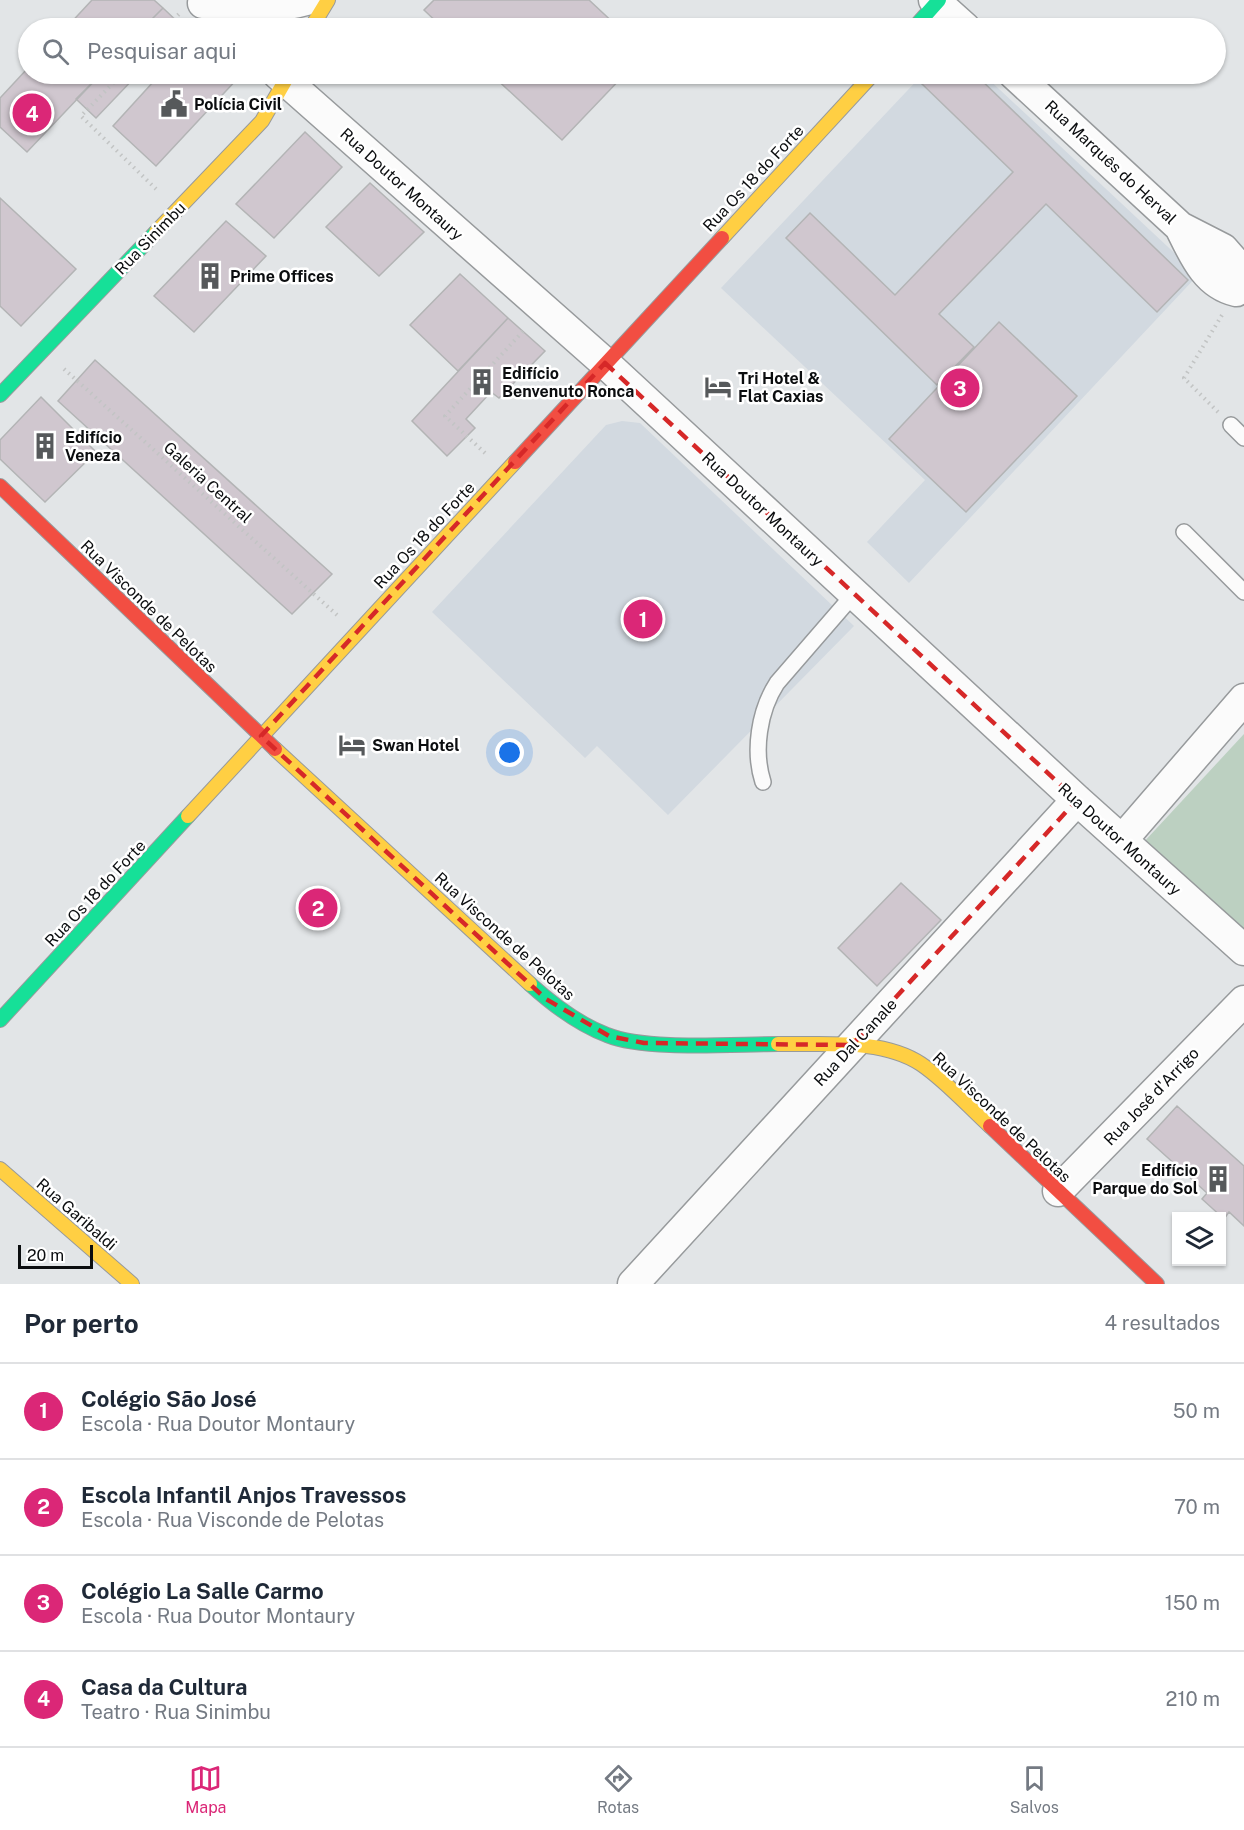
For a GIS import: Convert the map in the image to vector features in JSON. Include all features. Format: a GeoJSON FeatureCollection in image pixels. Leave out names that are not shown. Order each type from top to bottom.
{"type":"FeatureCollection","features":[{"type":"Feature","properties":{"kind":"main road"},"geometry":{"type":"LineString","coordinates":[[317,18],[328,0]]}},
{"type":"Feature","properties":{"kind":"main road"},"geometry":{"type":"LineString","coordinates":[[923,18],[937,1]]}},
{"type":"Feature","properties":{"kind":"main road","name":"Rua Sinimbu"},"geometry":{"type":"LineString","coordinates":[[0,395],[262,121],[280,84]]}},
{"type":"Feature","properties":{"kind":"main road","name":"Rua Os 18 do Forte"},"geometry":{"type":"LineString","coordinates":[[0,1020],[864,84]]}},
{"type":"Feature","properties":{"kind":"main road","name":"Rua Visconde de Pelotas"},"geometry":{"type":"LineString","coordinates":[[0,486],[261,736],[546,999],[579,1022],[609,1036],[644,1043],[852,1044],[896,1052],[921,1064],[1157,1284]]}},
{"type":"Feature","properties":{"kind":"main road","name":"Rua Garibaldi"},"geometry":{"type":"LineString","coordinates":[[0,1169],[132,1284]]}},
{"type":"Feature","properties":{"kind":"street"},"geometry":{"type":"LineString","coordinates":[[201,2],[245,7],[289,5],[306,0]]}},
{"type":"Feature","properties":{"kind":"street"},"geometry":{"type":"LineString","coordinates":[[937,1],[955,18]]}},
{"type":"Feature","properties":{"kind":"street"},"geometry":{"type":"LineString","coordinates":[[201,2],[219,18]]}},
{"type":"Feature","properties":{"kind":"street","name":"Rua Doutor Montaury"},"geometry":{"type":"LineString","coordinates":[[293,84],[605,363],[1077,800],[1244,950]]}},
{"type":"Feature","properties":{"kind":"street","name":"Rua Marquês do Herval"},"geometry":{"type":"LineString","coordinates":[[1025,84],[1180,227],[1198,264],[1222,288],[1236,291]]}},
{"type":"Feature","properties":{"kind":"street"},"geometry":{"type":"LineString","coordinates":[[1122,840],[1244,699]]}},
{"type":"Feature","properties":{"kind":"street","name":"Rua Dal Canale"},"geometry":{"type":"LineString","coordinates":[[633,1284],[1077,800]]}},
{"type":"Feature","properties":{"kind":"street","name":"Rua José d'Arrigo"},"geometry":{"type":"LineString","coordinates":[[1058,1191],[1244,1001]]}},
{"type":"Feature","properties":{"kind":"lane"},"geometry":{"type":"LineString","coordinates":[[1231,425],[1244,438]]}},
{"type":"Feature","properties":{"kind":"lane"},"geometry":{"type":"LineString","coordinates":[[1184,532],[1244,592]]}},
{"type":"Feature","properties":{"kind":"lane"},"geometry":{"type":"LineString","coordinates":[[763,782],[757,762],[762,716],[768,698],[777,683],[854,594]]}},
{"type":"Feature","properties":{"kind":"path"},"geometry":{"type":"LineString","coordinates":[[112,84],[81,116],[177,210]]}},
{"type":"Feature","properties":{"kind":"path"},"geometry":{"type":"LineString","coordinates":[[1231,425],[1184,378],[1236,291]]}},
{"type":"Feature","properties":{"kind":"path"},"geometry":{"type":"LineString","coordinates":[[505,471],[445,416],[544,309]]}},
{"type":"Feature","properties":{"kind":"path","name":"Galeria Central"},"geometry":{"type":"LineString","coordinates":[[43,350],[357,632]]}},
{"type":"Feature","properties":{"kind":"highlighted area"},"geometry":{"type":"Polygon","coordinates":[[[605,363],[1077,800],[852,1045],[644,1043],[609,1036],[546,999],[261,736],[605,363]]]}},
{"type":"Feature","properties":{"kind":"shaded area"},"geometry":{"type":"Polygon","coordinates":[[[914,84],[994,84],[1198,275],[909,583],[867,542],[925,480],[721,288],[914,84]]]}},
{"type":"Feature","properties":{"kind":"shaded area"},"geometry":{"type":"Polygon","coordinates":[[[622,421],[640,423],[854,626],[668,815],[597,746],[585,758],[432,612],[606,425],[622,421]]]}},
{"type":"Feature","properties":{"kind":"green space"},"geometry":{"type":"Polygon","coordinates":[[[1244,734],[1244,938],[1143,843],[1244,734]]]}},
{"type":"Feature","properties":{"kind":"building"},"geometry":{"type":"Polygon","coordinates":[[[92,0],[154,0],[163,8],[153,18],[75,18],[92,0]]]}},
{"type":"Feature","properties":{"kind":"building"},"geometry":{"type":"Polygon","coordinates":[[[434,0],[589,0],[608,18],[432,18],[424,10],[434,0]]]}},
{"type":"Feature","properties":{"kind":"building"},"geometry":{"type":"Polygon","coordinates":[[[163,8],[174,18],[153,18],[163,8]]]}},
{"type":"Feature","properties":{"kind":"building"},"geometry":{"type":"Polygon","coordinates":[[[18,79],[18,84],[92,84],[27,152],[0,127],[0,98],[18,79]]]}},
{"type":"Feature","properties":{"kind":"building"},"geometry":{"type":"Polygon","coordinates":[[[91,84],[128,84],[96,118],[76,99],[91,84]]]}},
{"type":"Feature","properties":{"kind":"building","name":"Polícia Civil"},"geometry":{"type":"Polygon","coordinates":[[[151,84],[232,84],[156,166],[113,126],[151,84]]]}},
{"type":"Feature","properties":{"kind":"building"},"geometry":{"type":"Polygon","coordinates":[[[502,84],[615,84],[562,140],[502,84]]]}},
{"type":"Feature","properties":{"kind":"building"},"geometry":{"type":"Polygon","coordinates":[[[922,84],[985,84],[1188,280],[1157,312],[1046,204],[939,314],[974,347],[937,385],[786,238],[810,213],[895,295],[1013,172],[922,84]]]}},
{"type":"Feature","properties":{"kind":"building"},"geometry":{"type":"Polygon","coordinates":[[[305,132],[342,167],[274,238],[236,204],[305,132]]]}},
{"type":"Feature","properties":{"kind":"building"},"geometry":{"type":"Polygon","coordinates":[[[370,183],[424,232],[379,276],[326,227],[370,183]]]}},
{"type":"Feature","properties":{"kind":"building"},"geometry":{"type":"Polygon","coordinates":[[[0,198],[76,269],[21,326],[0,306],[0,198]]]}},
{"type":"Feature","properties":{"kind":"building","name":"Prime Offices"},"geometry":{"type":"Polygon","coordinates":[[[226,221],[266,256],[194,332],[154,296],[226,221]]]}},
{"type":"Feature","properties":{"kind":"building"},"geometry":{"type":"Polygon","coordinates":[[[460,274],[508,318],[458,371],[410,325],[460,274]]]}},
{"type":"Feature","properties":{"kind":"building","name":"Edifício Benvenuto Ronca"},"geometry":{"type":"Polygon","coordinates":[[[508,318],[545,351],[499,398],[491,392],[466,419],[475,428],[447,456],[412,421],[508,318]]]}},
{"type":"Feature","properties":{"kind":"building"},"geometry":{"type":"Polygon","coordinates":[[[999,322],[1077,396],[966,512],[889,439],[999,322]]]}},
{"type":"Feature","properties":{"kind":"building"},"geometry":{"type":"Polygon","coordinates":[[[95,360],[332,574],[292,614],[58,401],[95,360]]]}},
{"type":"Feature","properties":{"kind":"building","name":"Edifício Veneza"},"geometry":{"type":"Polygon","coordinates":[[[41,397],[96,452],[45,502],[0,459],[0,440],[41,397]]]}},
{"type":"Feature","properties":{"kind":"building"},"geometry":{"type":"Polygon","coordinates":[[[901,883],[941,920],[877,986],[838,948],[901,883]]]}},
{"type":"Feature","properties":{"kind":"building","name":"Edifício Parque do Sol"},"geometry":{"type":"Polygon","coordinates":[[[1177,1106],[1244,1166],[1244,1226],[1229,1212],[1226,1216],[1226,1212],[1216,1212],[1202,1199],[1207,1193],[1147,1139],[1177,1106]]]}},
{"type":"Feature","properties":{"kind":"traffic: fast"},"geometry":{"type":"LineString","coordinates":[[923,18],[939,0]]}},
{"type":"Feature","properties":{"kind":"traffic: fast"},"geometry":{"type":"LineString","coordinates":[[0,395],[156,232]]}},
{"type":"Feature","properties":{"kind":"traffic: fast"},"geometry":{"type":"LineString","coordinates":[[0,1020],[188,816]]}},
{"type":"Feature","properties":{"kind":"traffic: fast"},"geometry":{"type":"LineString","coordinates":[[530,984],[576,1020],[596,1031],[624,1040],[666,1045],[778,1044]]}},
{"type":"Feature","properties":{"kind":"traffic: slow"},"geometry":{"type":"LineString","coordinates":[[317,18],[328,0]]}},
{"type":"Feature","properties":{"kind":"traffic: slow"},"geometry":{"type":"LineString","coordinates":[[156,232],[262,121],[283,84]]}},
{"type":"Feature","properties":{"kind":"traffic: slow"},"geometry":{"type":"LineString","coordinates":[[722,238],[864,84]]}},
{"type":"Feature","properties":{"kind":"traffic: slow"},"geometry":{"type":"LineString","coordinates":[[188,816],[515,462]]}},
{"type":"Feature","properties":{"kind":"traffic: slow"},"geometry":{"type":"LineString","coordinates":[[275,749],[530,984]]}},
{"type":"Feature","properties":{"kind":"traffic: slow"},"geometry":{"type":"LineString","coordinates":[[778,1044],[852,1045],[889,1050],[906,1056],[939,1078],[990,1126]]}},
{"type":"Feature","properties":{"kind":"traffic: slow"},"geometry":{"type":"LineString","coordinates":[[0,1169],[132,1284]]}},
{"type":"Feature","properties":{"kind":"traffic: jam"},"geometry":{"type":"LineString","coordinates":[[515,462],[722,238]]}},
{"type":"Feature","properties":{"kind":"traffic: jam"},"geometry":{"type":"LineString","coordinates":[[0,486],[275,749]]}},
{"type":"Feature","properties":{"kind":"traffic: jam"},"geometry":{"type":"LineString","coordinates":[[990,1126],[1157,1284]]}},
{"type":"Feature","properties":{"kind":"place","name":"Polícia Civil"},"geometry":{"type":"Point","coordinates":[174,104]}},
{"type":"Feature","properties":{"kind":"place","name":"Casa da Cultura"},"geometry":{"type":"Point","coordinates":[32,113]}},
{"type":"Feature","properties":{"kind":"place","name":"Prime Offices"},"geometry":{"type":"Point","coordinates":[210,276]}},
{"type":"Feature","properties":{"kind":"place","name":"Edifício Benvenuto Ronca"},"geometry":{"type":"Point","coordinates":[482,382]}},
{"type":"Feature","properties":{"kind":"place","name":"Tri Hotel & Flat Caxias"},"geometry":{"type":"Point","coordinates":[718,387]}},
{"type":"Feature","properties":{"kind":"place","name":"Colégio La Salle Carmo"},"geometry":{"type":"Point","coordinates":[960,388]}},
{"type":"Feature","properties":{"kind":"place","name":"Edifício Veneza"},"geometry":{"type":"Point","coordinates":[45,446]}},
{"type":"Feature","properties":{"kind":"place","name":"Colégio São José"},"geometry":{"type":"Point","coordinates":[643,619]}},
{"type":"Feature","properties":{"kind":"place","name":"Swan Hotel"},"geometry":{"type":"Point","coordinates":[352,745]}},
{"type":"Feature","properties":{"kind":"place","name":"Escola Infantil Anjos Travessos"},"geometry":{"type":"Point","coordinates":[318,908]}},
{"type":"Feature","properties":{"kind":"place","name":"Edifício Parque do Sol"},"geometry":{"type":"Point","coordinates":[1218,1179]}}]}
